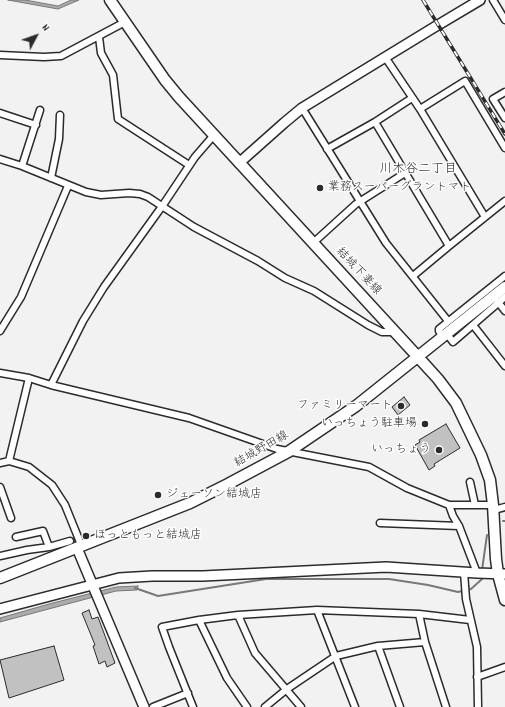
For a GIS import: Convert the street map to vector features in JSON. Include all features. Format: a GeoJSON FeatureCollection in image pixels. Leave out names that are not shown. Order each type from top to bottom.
{"type":"FeatureCollection","features":[{"type":"Feature","properties":{"kind":"main road","name":"結城下妻線"},"geometry":{"type":"LineString","coordinates":[[110,0],[165,80],[447,390],[464,418],[488,472],[492,487],[494,508],[496,559],[501,574],[505,600]]}},
{"type":"Feature","properties":{"kind":"main road","name":"結城野田線"},"geometry":{"type":"LineString","coordinates":[[0,578],[76,545],[190,503],[288,452],[356,406],[505,287]]}},
{"type":"Feature","properties":{"kind":"street"},"geometry":{"type":"LineString","coordinates":[[239,163],[302,108],[480,0]]}},
{"type":"Feature","properties":{"kind":"street"},"geometry":{"type":"LineString","coordinates":[[493,0],[505,20]]}},
{"type":"Feature","properties":{"kind":"street"},"geometry":{"type":"LineString","coordinates":[[0,55],[44,57],[60,56],[99,37],[125,22]]}},
{"type":"Feature","properties":{"kind":"street"},"geometry":{"type":"LineString","coordinates":[[99,37],[101,53],[113,75],[118,119],[189,165]]}},
{"type":"Feature","properties":{"kind":"street"},"geometry":{"type":"LineString","coordinates":[[385,57],[420,109],[485,217]]}},
{"type":"Feature","properties":{"kind":"street"},"geometry":{"type":"LineString","coordinates":[[420,109],[465,82],[505,148]]}},
{"type":"Feature","properties":{"kind":"street"},"geometry":{"type":"LineString","coordinates":[[505,92],[493,99],[505,118]]}},
{"type":"Feature","properties":{"kind":"street"},"geometry":{"type":"LineString","coordinates":[[327,149],[375,122],[412,98]]}},
{"type":"Feature","properties":{"kind":"street"},"geometry":{"type":"LineString","coordinates":[[302,108],[386,244],[448,321]]}},
{"type":"Feature","properties":{"kind":"street"},"geometry":{"type":"LineString","coordinates":[[22,166],[40,110]]}},
{"type":"Feature","properties":{"kind":"street"},"geometry":{"type":"LineString","coordinates":[[0,113],[36,125]]}},
{"type":"Feature","properties":{"kind":"street"},"geometry":{"type":"LineString","coordinates":[[51,178],[59,139],[60,116]]}},
{"type":"Feature","properties":{"kind":"street"},"geometry":{"type":"LineString","coordinates":[[375,122],[449,246]]}},
{"type":"Feature","properties":{"kind":"street"},"geometry":{"type":"LineString","coordinates":[[51,385],[83,321],[104,287],[163,205],[189,165],[214,135]]}},
{"type":"Feature","properties":{"kind":"street"},"geometry":{"type":"LineString","coordinates":[[0,159],[22,166],[68,186],[86,192],[101,195],[129,193],[140,194],[148,197],[163,205],[194,227],[258,261],[286,278],[314,290],[368,325],[382,332],[395,332]]}},
{"type":"Feature","properties":{"kind":"street"},"geometry":{"type":"LineString","coordinates":[[313,243],[359,202],[405,173]]}},
{"type":"Feature","properties":{"kind":"street"},"geometry":{"type":"LineString","coordinates":[[0,331],[21,297],[68,186]]}},
{"type":"Feature","properties":{"kind":"street"},"geometry":{"type":"LineString","coordinates":[[413,276],[505,201]]}},
{"type":"Feature","properties":{"kind":"street"},"geometry":{"type":"LineString","coordinates":[[505,276],[448,321],[439,331],[453,342],[505,297]]}},
{"type":"Feature","properties":{"kind":"street"},"geometry":{"type":"LineString","coordinates":[[498,302],[505,311]]}},
{"type":"Feature","properties":{"kind":"street"},"geometry":{"type":"LineString","coordinates":[[473,325],[505,366]]}},
{"type":"Feature","properties":{"kind":"street"},"geometry":{"type":"LineString","coordinates":[[0,373],[29,378],[51,385],[189,418],[288,452],[369,467],[407,488],[449,505],[475,505],[505,508]]}},
{"type":"Feature","properties":{"kind":"street"},"geometry":{"type":"LineString","coordinates":[[9,461],[29,378]]}},
{"type":"Feature","properties":{"kind":"street"},"geometry":{"type":"LineString","coordinates":[[0,463],[9,461],[30,467],[52,485],[65,505],[76,545],[144,707]]}},
{"type":"Feature","properties":{"kind":"street"},"geometry":{"type":"LineString","coordinates":[[470,482],[475,505]]}},
{"type":"Feature","properties":{"kind":"street"},"geometry":{"type":"LineString","coordinates":[[0,487],[11,518]]}},
{"type":"Feature","properties":{"kind":"street"},"geometry":{"type":"LineString","coordinates":[[449,505],[459,526],[477,573]]}},
{"type":"Feature","properties":{"kind":"street"},"geometry":{"type":"LineString","coordinates":[[380,523],[459,526]]}},
{"type":"Feature","properties":{"kind":"street"},"geometry":{"type":"LineString","coordinates":[[16,537],[43,531],[49,547]]}},
{"type":"Feature","properties":{"kind":"street"},"geometry":{"type":"LineString","coordinates":[[0,556],[27,550],[76,545]]}},
{"type":"Feature","properties":{"kind":"street"},"geometry":{"type":"LineString","coordinates":[[0,609],[95,592],[120,578],[152,576],[203,576],[386,567],[501,574]]}},
{"type":"Feature","properties":{"kind":"street"},"geometry":{"type":"LineString","coordinates":[[464,572],[466,599],[477,647],[478,707]]}},
{"type":"Feature","properties":{"kind":"street"},"geometry":{"type":"LineString","coordinates":[[193,707],[168,647],[162,627],[199,620],[317,610],[419,614],[470,620]]}},
{"type":"Feature","properties":{"kind":"street"},"geometry":{"type":"LineString","coordinates":[[317,610],[355,707]]}},
{"type":"Feature","properties":{"kind":"street"},"geometry":{"type":"LineString","coordinates":[[419,614],[425,642],[446,707]]}},
{"type":"Feature","properties":{"kind":"street"},"geometry":{"type":"LineString","coordinates":[[238,616],[255,653],[301,707]]}},
{"type":"Feature","properties":{"kind":"street"},"geometry":{"type":"LineString","coordinates":[[199,620],[227,678],[247,707]]}},
{"type":"Feature","properties":{"kind":"street"},"geometry":{"type":"LineString","coordinates":[[265,707],[287,689],[336,656],[378,646],[425,642]]}},
{"type":"Feature","properties":{"kind":"street"},"geometry":{"type":"LineString","coordinates":[[378,646],[400,707]]}},
{"type":"Feature","properties":{"kind":"street"},"geometry":{"type":"LineString","coordinates":[[477,677],[505,667]]}},
{"type":"Feature","properties":{"kind":"street"},"geometry":{"type":"LineString","coordinates":[[153,707],[188,693]]}},
{"type":"Feature","properties":{"kind":"shaded area"},"geometry":{"type":"Polygon","coordinates":[[[8,0],[25,0],[58,6],[71,0],[79,0],[58,9],[8,0]]]}},
{"type":"Feature","properties":{"kind":"shaded area"},"geometry":{"type":"Polygon","coordinates":[[[138,586],[137,590],[116,591],[0,622],[0,618],[49,604],[116,587],[138,586]]]}},
{"type":"Feature","properties":{"kind":"building","name":"ファミリーマート"},"geometry":{"type":"Polygon","coordinates":[[[404,397],[410,405],[398,415],[392,407],[404,397]]]}},
{"type":"Feature","properties":{"kind":"building"},"geometry":{"type":"Polygon","coordinates":[[[446,424],[460,448],[434,464],[435,466],[429,470],[415,445],[420,442],[419,440],[446,424]]]}},
{"type":"Feature","properties":{"kind":"building"},"geometry":{"type":"Polygon","coordinates":[[[89,610],[92,619],[98,617],[115,663],[107,667],[105,661],[99,664],[93,646],[95,645],[82,613],[89,610]]]}},
{"type":"Feature","properties":{"kind":"building"},"geometry":{"type":"Polygon","coordinates":[[[54,646],[64,680],[9,698],[0,660],[54,646]]]}},
{"type":"Feature","properties":{"kind":"waterway"},"geometry":{"type":"LineString","coordinates":[[482,570],[487,535]]}},
{"type":"Feature","properties":{"kind":"waterway"},"geometry":{"type":"LineString","coordinates":[[135,588],[158,596],[266,579],[389,579],[428,585],[458,592],[471,589],[482,579],[482,576]]}},
{"type":"Feature","properties":{"kind":"railway"},"geometry":{"type":"LineString","coordinates":[[423,0],[505,134]]}},
{"type":"Feature","properties":{"kind":"place","name":"業務スーパーグラントマト"},"geometry":{"type":"Point","coordinates":[320,188]}},
{"type":"Feature","properties":{"kind":"place","name":"ファミリーマート"},"geometry":{"type":"Point","coordinates":[401,406]}},
{"type":"Feature","properties":{"kind":"place","name":"いっちょう駐車場"},"geometry":{"type":"Point","coordinates":[425,424]}},
{"type":"Feature","properties":{"kind":"place","name":"いっちょう"},"geometry":{"type":"Point","coordinates":[439,450]}},
{"type":"Feature","properties":{"kind":"place","name":"ジェーソン結城店"},"geometry":{"type":"Point","coordinates":[158,495]}},
{"type":"Feature","properties":{"kind":"place","name":"ほっともっと結城店"},"geometry":{"type":"Point","coordinates":[86,536]}},
{"type":"Feature","properties":{"kind":"district","name":"川木谷二丁目"},"geometry":{"type":"Point","coordinates":[418,170]}}]}
